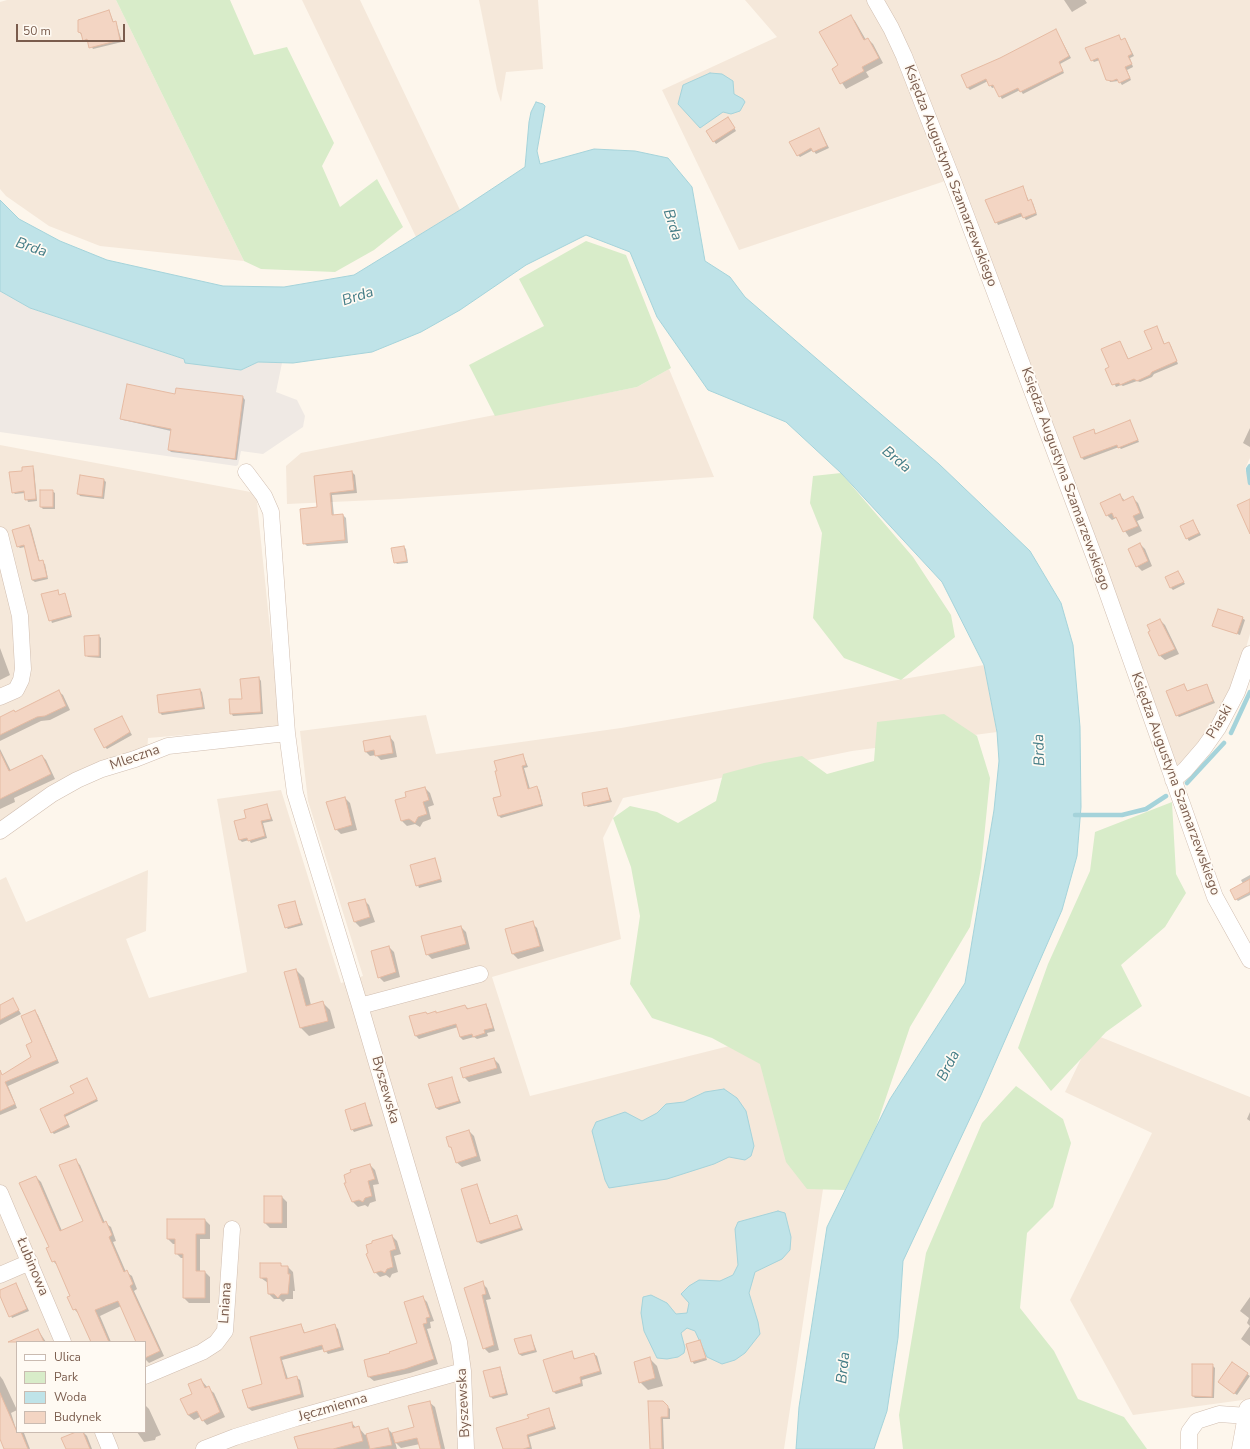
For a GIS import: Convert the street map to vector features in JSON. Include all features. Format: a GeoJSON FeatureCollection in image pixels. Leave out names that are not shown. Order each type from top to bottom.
{"type":"FeatureCollection","features":[{"type":"Feature","properties":{"kind":"street","name":"Księdza Augustyna Szamarzewskiego"},"geometry":{"type":"LineString","coordinates":[[875,0],[892,28],[941,147],[1097,564],[1215,897],[1250,960]]}},
{"type":"Feature","properties":{"kind":"street","name":"Byszewska"},"geometry":{"type":"LineString","coordinates":[[246,472],[264,496],[271,512],[287,733],[295,793],[360,1006],[459,1342],[463,1371],[466,1449]]}},
{"type":"Feature","properties":{"kind":"street"},"geometry":{"type":"LineString","coordinates":[[0,535],[20,616],[23,669],[21,680],[16,690],[0,697]]}},
{"type":"Feature","properties":{"kind":"street","name":"Piaski"},"geometry":{"type":"LineString","coordinates":[[1173,780],[1185,770],[1204,748],[1218,728],[1237,692],[1250,654]]}},
{"type":"Feature","properties":{"kind":"street","name":"Mleczna"},"geometry":{"type":"LineString","coordinates":[[0,831],[52,794],[77,780],[102,769],[135,759],[168,746],[287,733]]}},
{"type":"Feature","properties":{"kind":"street"},"geometry":{"type":"LineString","coordinates":[[360,1006],[480,974]]}},
{"type":"Feature","properties":{"kind":"street","name":"Łubinowa"},"geometry":{"type":"LineString","coordinates":[[0,1193],[64,1341]]}},
{"type":"Feature","properties":{"kind":"street","name":"Lniana"},"geometry":{"type":"LineString","coordinates":[[146,1376],[202,1352],[216,1343],[225,1331],[232,1229]]}},
{"type":"Feature","properties":{"kind":"street"},"geometry":{"type":"LineString","coordinates":[[0,1275],[30,1262]]}},
{"type":"Feature","properties":{"kind":"street","name":"Jęczmienna"},"geometry":{"type":"LineString","coordinates":[[204,1449],[235,1437],[296,1418],[463,1371]]}},
{"type":"Feature","properties":{"kind":"street"},"geometry":{"type":"LineString","coordinates":[[1189,1449],[1189,1432],[1197,1421],[1219,1414],[1249,1413],[1243,1449]]}},
{"type":"Feature","properties":{"kind":"street"},"geometry":{"type":"LineString","coordinates":[[103,1433],[110,1449]]}},
{"type":"Feature","properties":{"kind":"shaded area"},"geometry":{"type":"Polygon","coordinates":[[[7,0],[116,0],[244,261],[100,246],[49,226],[6,196],[0,189],[0,2],[7,0]]]}},
{"type":"Feature","properties":{"kind":"shaded area"},"geometry":{"type":"Polygon","coordinates":[[[302,0],[360,0],[460,210],[416,237],[302,0]]]}},
{"type":"Feature","properties":{"kind":"shaded area"},"geometry":{"type":"Polygon","coordinates":[[[479,0],[538,0],[543,69],[506,72],[501,102],[497,90],[479,0]]]}},
{"type":"Feature","properties":{"kind":"shaded area"},"geometry":{"type":"Polygon","coordinates":[[[745,0],[1250,0],[1250,458],[1245,469],[1250,480],[1250,634],[1238,676],[1212,725],[1198,744],[1175,770],[957,177],[739,250],[662,90],[777,37],[745,0]]]}},
{"type":"Feature","properties":{"kind":"shaded area"},"geometry":{"type":"Polygon","coordinates":[[[0,291],[30,308],[184,359],[241,370],[258,362],[282,363],[276,392],[297,400],[305,416],[303,427],[263,454],[241,451],[238,465],[236,466],[0,432],[0,291]]]}},
{"type":"Feature","properties":{"kind":"shaded area"},"geometry":{"type":"Polygon","coordinates":[[[669,369],[714,477],[399,499],[287,504],[286,466],[301,453],[637,387],[669,369]]]}},
{"type":"Feature","properties":{"kind":"shaded area"},"geometry":{"type":"Polygon","coordinates":[[[0,445],[256,493],[280,727],[148,738],[147,754],[102,769],[0,831],[0,445]]]}},
{"type":"Feature","properties":{"kind":"shaded area"},"geometry":{"type":"Polygon","coordinates":[[[984,665],[997,732],[852,751],[623,798],[603,838],[621,939],[492,977],[530,1096],[765,1037],[807,1188],[823,1189],[784,1449],[0,1449],[0,880],[6,877],[26,922],[148,870],[146,931],[126,939],[149,998],[247,972],[217,799],[281,790],[341,983],[363,976],[308,801],[300,731],[426,715],[436,754],[621,728],[984,665]]]}},
{"type":"Feature","properties":{"kind":"shaded area"},"geometry":{"type":"Polygon","coordinates":[[[1093,1034],[1250,1097],[1250,1399],[1133,1415],[1070,1300],[1152,1133],[1065,1092],[1093,1034]]]}},
{"type":"Feature","properties":{"kind":"green space"},"geometry":{"type":"Polygon","coordinates":[[[116,0],[230,0],[254,55],[287,47],[334,143],[322,166],[340,207],[377,179],[403,227],[374,250],[335,272],[261,269],[244,261],[116,0]]]}},
{"type":"Feature","properties":{"kind":"green space"},"geometry":{"type":"Polygon","coordinates":[[[586,241],[626,255],[671,368],[637,387],[495,416],[469,365],[544,326],[519,279],[586,241]]]}},
{"type":"Feature","properties":{"kind":"green space"},"geometry":{"type":"Polygon","coordinates":[[[841,473],[913,557],[951,615],[955,637],[901,680],[844,658],[813,618],[822,533],[810,503],[813,476],[841,473]]]}},
{"type":"Feature","properties":{"kind":"green space"},"geometry":{"type":"Polygon","coordinates":[[[944,714],[977,736],[990,778],[981,868],[970,927],[910,1027],[876,1127],[845,1190],[807,1189],[786,1162],[760,1064],[712,1038],[652,1018],[630,984],[640,916],[631,867],[613,818],[630,806],[657,812],[678,823],[716,801],[723,774],[764,763],[802,756],[827,774],[874,761],[877,722],[944,714]]]}},
{"type":"Feature","properties":{"kind":"green space"},"geometry":{"type":"Polygon","coordinates":[[[1172,802],[1176,874],[1186,893],[1165,927],[1121,965],[1142,1006],[1106,1032],[1051,1091],[1018,1048],[1048,964],[1090,871],[1095,832],[1172,802]]]}},
{"type":"Feature","properties":{"kind":"green space"},"geometry":{"type":"Polygon","coordinates":[[[1016,1086],[1063,1119],[1071,1143],[1053,1207],[1027,1233],[1020,1308],[1054,1351],[1078,1399],[1124,1417],[1147,1449],[903,1449],[899,1415],[926,1253],[982,1123],[1016,1086]]]}},
{"type":"Feature","properties":{"kind":"water"},"geometry":{"type":"Polygon","coordinates":[[[710,73],[722,74],[733,81],[734,94],[743,99],[745,102],[740,111],[731,114],[723,112],[700,128],[678,104],[683,85],[710,73]]]}},
{"type":"Feature","properties":{"kind":"water","name":"Brda"},"geometry":{"type":"Polygon","coordinates":[[[536,102],[545,106],[537,151],[540,164],[594,149],[635,151],[668,158],[692,187],[705,261],[730,277],[745,297],[939,464],[1030,551],[1061,603],[1073,645],[1080,727],[1081,807],[1077,856],[1062,910],[981,1095],[903,1261],[898,1338],[887,1411],[874,1449],[796,1449],[799,1407],[827,1227],[890,1099],[965,983],[994,810],[999,761],[997,732],[984,665],[942,582],[841,473],[786,422],[708,390],[657,317],[630,252],[586,235],[526,265],[460,310],[421,332],[372,352],[293,363],[258,362],[241,370],[185,363],[184,359],[30,308],[0,291],[0,200],[19,219],[60,241],[107,260],[223,286],[284,287],[354,275],[460,210],[525,167],[529,122],[531,112],[536,102]]]}},
{"type":"Feature","properties":{"kind":"water"},"geometry":{"type":"Polygon","coordinates":[[[724,1089],[737,1098],[746,1111],[754,1146],[751,1156],[745,1160],[729,1157],[714,1164],[667,1179],[609,1188],[605,1180],[592,1131],[596,1122],[625,1112],[642,1121],[657,1113],[666,1104],[684,1102],[705,1092],[724,1089]]]}},
{"type":"Feature","properties":{"kind":"water"},"geometry":{"type":"Polygon","coordinates":[[[778,1211],[785,1213],[791,1237],[790,1250],[782,1259],[755,1272],[749,1293],[760,1334],[745,1353],[735,1360],[722,1364],[707,1357],[695,1331],[687,1328],[681,1333],[685,1348],[684,1353],[678,1357],[667,1359],[657,1358],[644,1331],[641,1313],[643,1297],[651,1295],[667,1303],[676,1314],[687,1313],[689,1303],[681,1294],[689,1286],[699,1280],[720,1281],[733,1275],[738,1265],[735,1229],[738,1222],[778,1211]]]}},
{"type":"Feature","properties":{"kind":"building"},"geometry":{"type":"Polygon","coordinates":[[[109,10],[113,22],[116,21],[120,40],[89,48],[87,39],[83,41],[81,33],[78,32],[78,20],[109,10]]]}},
{"type":"Feature","properties":{"kind":"building"},"geometry":{"type":"Polygon","coordinates":[[[851,15],[864,40],[868,38],[879,58],[862,67],[864,71],[840,84],[832,69],[838,65],[819,32],[851,15]]]}},
{"type":"Feature","properties":{"kind":"building"},"geometry":{"type":"Polygon","coordinates":[[[1056,29],[1069,56],[1059,62],[1063,71],[1020,92],[1018,88],[999,97],[993,85],[989,86],[986,79],[967,88],[961,75],[1000,58],[1056,29]]]}},
{"type":"Feature","properties":{"kind":"building"},"geometry":{"type":"Polygon","coordinates":[[[1119,35],[1121,40],[1125,38],[1132,54],[1128,56],[1132,64],[1125,67],[1130,78],[1119,83],[1117,79],[1112,81],[1106,80],[1098,58],[1091,61],[1085,48],[1119,35]]]}},
{"type":"Feature","properties":{"kind":"building"},"geometry":{"type":"Polygon","coordinates":[[[728,117],[735,128],[713,142],[706,131],[728,117]]]}},
{"type":"Feature","properties":{"kind":"building"},"geometry":{"type":"Polygon","coordinates":[[[819,128],[827,146],[813,152],[811,148],[797,156],[789,142],[819,128]]]}},
{"type":"Feature","properties":{"kind":"building"},"geometry":{"type":"Polygon","coordinates":[[[1023,186],[1028,201],[1031,199],[1036,213],[1023,218],[1021,213],[995,223],[985,200],[1023,186]]]}},
{"type":"Feature","properties":{"kind":"building"},"geometry":{"type":"Polygon","coordinates":[[[1157,326],[1164,344],[1169,342],[1177,361],[1152,372],[1150,375],[1137,381],[1134,379],[1120,385],[1119,383],[1112,385],[1105,369],[1109,367],[1101,349],[1120,341],[1128,359],[1152,349],[1144,331],[1157,326]]]}},
{"type":"Feature","properties":{"kind":"building"},"geometry":{"type":"Polygon","coordinates":[[[127,384],[175,394],[176,388],[243,396],[235,459],[168,450],[171,429],[120,419],[127,384]]]}},
{"type":"Feature","properties":{"kind":"building"},"geometry":{"type":"Polygon","coordinates":[[[1130,420],[1138,440],[1118,448],[1117,445],[1081,458],[1073,437],[1094,429],[1095,434],[1130,420]]]}},
{"type":"Feature","properties":{"kind":"building"},"geometry":{"type":"Polygon","coordinates":[[[33,466],[36,499],[25,500],[24,491],[12,493],[9,472],[22,471],[22,467],[33,466]]]}},
{"type":"Feature","properties":{"kind":"building"},"geometry":{"type":"Polygon","coordinates":[[[352,471],[354,490],[330,493],[332,515],[343,514],[345,540],[303,544],[300,509],[317,507],[314,476],[352,471]]]}},
{"type":"Feature","properties":{"kind":"building"},"geometry":{"type":"Polygon","coordinates":[[[80,475],[104,479],[102,497],[77,494],[80,475]]]}},
{"type":"Feature","properties":{"kind":"building"},"geometry":{"type":"Polygon","coordinates":[[[40,490],[53,490],[53,507],[40,507],[40,490]]]}},
{"type":"Feature","properties":{"kind":"building"},"geometry":{"type":"Polygon","coordinates":[[[1120,494],[1123,501],[1133,496],[1140,513],[1133,516],[1138,526],[1123,532],[1116,517],[1114,518],[1112,513],[1106,516],[1100,503],[1120,494]]]}},
{"type":"Feature","properties":{"kind":"building"},"geometry":{"type":"Polygon","coordinates":[[[1250,499],[1250,534],[1237,505],[1250,499]]]}},
{"type":"Feature","properties":{"kind":"building"},"geometry":{"type":"Polygon","coordinates":[[[1193,520],[1199,533],[1186,539],[1180,526],[1193,520]]]}},
{"type":"Feature","properties":{"kind":"building"},"geometry":{"type":"Polygon","coordinates":[[[29,525],[39,561],[43,560],[47,577],[32,580],[24,545],[17,547],[12,530],[29,525]]]}},
{"type":"Feature","properties":{"kind":"building"},"geometry":{"type":"Polygon","coordinates":[[[1140,543],[1148,561],[1136,567],[1128,549],[1140,543]]]}},
{"type":"Feature","properties":{"kind":"building"},"geometry":{"type":"Polygon","coordinates":[[[404,546],[407,561],[394,563],[391,548],[404,546]]]}},
{"type":"Feature","properties":{"kind":"building"},"geometry":{"type":"Polygon","coordinates":[[[1178,571],[1184,582],[1170,588],[1165,577],[1178,571]]]}},
{"type":"Feature","properties":{"kind":"building"},"geometry":{"type":"Polygon","coordinates":[[[58,590],[59,595],[65,593],[71,615],[49,621],[41,594],[58,590]]]}},
{"type":"Feature","properties":{"kind":"building"},"geometry":{"type":"Polygon","coordinates":[[[1218,609],[1243,617],[1237,634],[1212,626],[1218,609]]]}},
{"type":"Feature","properties":{"kind":"building"},"geometry":{"type":"Polygon","coordinates":[[[1160,619],[1175,649],[1159,656],[1148,632],[1150,631],[1147,625],[1160,619]]]}},
{"type":"Feature","properties":{"kind":"building"},"geometry":{"type":"Polygon","coordinates":[[[99,635],[99,656],[85,656],[84,636],[99,635]]]}},
{"type":"Feature","properties":{"kind":"building"},"geometry":{"type":"Polygon","coordinates":[[[259,677],[261,712],[230,714],[229,699],[242,699],[240,679],[259,677]]]}},
{"type":"Feature","properties":{"kind":"building"},"geometry":{"type":"Polygon","coordinates":[[[1184,684],[1187,691],[1207,684],[1213,701],[1176,716],[1166,691],[1184,684]]]}},
{"type":"Feature","properties":{"kind":"building"},"geometry":{"type":"Polygon","coordinates":[[[200,689],[203,707],[159,713],[157,695],[200,689]]]}},
{"type":"Feature","properties":{"kind":"building"},"geometry":{"type":"Polygon","coordinates":[[[59,690],[66,706],[45,716],[37,717],[0,735],[0,717],[14,710],[15,712],[59,690]]]}},
{"type":"Feature","properties":{"kind":"building"},"geometry":{"type":"Polygon","coordinates":[[[122,716],[130,732],[104,748],[94,729],[122,716]]]}},
{"type":"Feature","properties":{"kind":"building"},"geometry":{"type":"Polygon","coordinates":[[[390,736],[393,753],[375,756],[374,750],[365,752],[363,741],[390,736]]]}},
{"type":"Feature","properties":{"kind":"building"},"geometry":{"type":"Polygon","coordinates":[[[0,752],[9,771],[42,755],[51,774],[0,799],[0,752]]]}},
{"type":"Feature","properties":{"kind":"building"},"geometry":{"type":"Polygon","coordinates":[[[523,754],[526,765],[522,766],[528,789],[537,786],[542,804],[498,816],[493,798],[501,796],[494,761],[523,754]]]}},
{"type":"Feature","properties":{"kind":"building"},"geometry":{"type":"Polygon","coordinates":[[[425,787],[429,800],[423,802],[427,814],[418,817],[415,823],[409,819],[401,821],[395,800],[406,797],[405,792],[425,787]]]}},
{"type":"Feature","properties":{"kind":"building"},"geometry":{"type":"Polygon","coordinates":[[[607,788],[610,800],[584,806],[582,793],[607,788]]]}},
{"type":"Feature","properties":{"kind":"building"},"geometry":{"type":"Polygon","coordinates":[[[345,797],[352,825],[335,830],[326,802],[345,797]]]}},
{"type":"Feature","properties":{"kind":"building"},"geometry":{"type":"Polygon","coordinates":[[[267,804],[271,819],[261,821],[265,836],[248,841],[247,838],[239,840],[234,821],[246,818],[244,810],[267,804]]]}},
{"type":"Feature","properties":{"kind":"building"},"geometry":{"type":"Polygon","coordinates":[[[435,858],[441,879],[416,886],[410,865],[435,858]]]}},
{"type":"Feature","properties":{"kind":"building"},"geometry":{"type":"Polygon","coordinates":[[[1250,879],[1250,892],[1235,900],[1230,890],[1250,879]]]}},
{"type":"Feature","properties":{"kind":"building"},"geometry":{"type":"Polygon","coordinates":[[[365,899],[370,917],[354,922],[348,903],[365,899]]]}},
{"type":"Feature","properties":{"kind":"building"},"geometry":{"type":"Polygon","coordinates":[[[295,901],[301,923],[285,928],[278,905],[295,901]]]}},
{"type":"Feature","properties":{"kind":"building"},"geometry":{"type":"Polygon","coordinates":[[[533,921],[540,946],[512,954],[505,929],[533,921]]]}},
{"type":"Feature","properties":{"kind":"building"},"geometry":{"type":"Polygon","coordinates":[[[461,926],[466,944],[426,955],[421,936],[461,926]]]}},
{"type":"Feature","properties":{"kind":"building"},"geometry":{"type":"Polygon","coordinates":[[[389,946],[396,972],[378,978],[371,951],[389,946]]]}},
{"type":"Feature","properties":{"kind":"building"},"geometry":{"type":"Polygon","coordinates":[[[296,969],[306,1006],[323,1001],[328,1021],[300,1028],[284,972],[296,969]]]}},
{"type":"Feature","properties":{"kind":"building"},"geometry":{"type":"Polygon","coordinates":[[[13,998],[19,1010],[0,1020],[0,1005],[13,998]]]}},
{"type":"Feature","properties":{"kind":"building"},"geometry":{"type":"Polygon","coordinates":[[[486,1004],[493,1028],[484,1030],[485,1033],[473,1037],[472,1034],[460,1037],[456,1024],[415,1036],[409,1016],[426,1012],[427,1014],[436,1011],[436,1013],[465,1005],[467,1009],[486,1004]]]}},
{"type":"Feature","properties":{"kind":"building"},"geometry":{"type":"Polygon","coordinates":[[[35,1010],[57,1060],[5,1082],[15,1104],[0,1111],[0,1070],[2,1075],[31,1057],[26,1045],[32,1042],[21,1016],[35,1010]]]}},
{"type":"Feature","properties":{"kind":"building"},"geometry":{"type":"Polygon","coordinates":[[[494,1058],[497,1068],[463,1078],[460,1068],[494,1058]]]}},
{"type":"Feature","properties":{"kind":"building"},"geometry":{"type":"Polygon","coordinates":[[[452,1077],[459,1101],[436,1108],[428,1084],[452,1077]]]}},
{"type":"Feature","properties":{"kind":"building"},"geometry":{"type":"Polygon","coordinates":[[[87,1078],[97,1099],[64,1115],[68,1124],[51,1133],[40,1109],[74,1093],[70,1086],[87,1078]]]}},
{"type":"Feature","properties":{"kind":"building"},"geometry":{"type":"Polygon","coordinates":[[[365,1103],[371,1124],[351,1130],[345,1110],[365,1103]]]}},
{"type":"Feature","properties":{"kind":"building"},"geometry":{"type":"Polygon","coordinates":[[[469,1130],[477,1156],[456,1163],[446,1137],[469,1130]]]}},
{"type":"Feature","properties":{"kind":"building"},"geometry":{"type":"Polygon","coordinates":[[[76,1159],[103,1223],[106,1221],[112,1235],[109,1237],[124,1272],[127,1270],[133,1284],[130,1286],[160,1351],[146,1358],[146,1341],[136,1341],[118,1301],[95,1310],[109,1341],[91,1341],[76,1309],[73,1310],[67,1297],[70,1296],[55,1261],[52,1262],[46,1248],[49,1247],[19,1183],[36,1176],[60,1231],[83,1221],[59,1165],[76,1159]]]}},
{"type":"Feature","properties":{"kind":"building"},"geometry":{"type":"Polygon","coordinates":[[[370,1164],[375,1179],[368,1181],[372,1196],[365,1198],[363,1202],[359,1200],[352,1202],[344,1183],[346,1183],[344,1175],[351,1172],[350,1170],[370,1164]]]}},
{"type":"Feature","properties":{"kind":"building"},"geometry":{"type":"Polygon","coordinates":[[[477,1184],[490,1224],[517,1215],[521,1228],[477,1242],[461,1189],[477,1184]]]}},
{"type":"Feature","properties":{"kind":"building"},"geometry":{"type":"Polygon","coordinates":[[[264,1196],[282,1196],[282,1223],[264,1223],[264,1196]]]}},
{"type":"Feature","properties":{"kind":"building"},"geometry":{"type":"Polygon","coordinates":[[[167,1219],[205,1219],[205,1234],[196,1234],[196,1271],[205,1271],[205,1298],[183,1298],[183,1254],[175,1254],[175,1239],[167,1239],[167,1219]]]}},
{"type":"Feature","properties":{"kind":"building"},"geometry":{"type":"Polygon","coordinates":[[[392,1235],[396,1249],[390,1251],[393,1267],[387,1269],[385,1273],[381,1271],[374,1273],[366,1254],[368,1253],[366,1245],[372,1243],[372,1241],[392,1235]]]}},
{"type":"Feature","properties":{"kind":"building"},"geometry":{"type":"Polygon","coordinates":[[[260,1263],[281,1263],[281,1266],[288,1266],[288,1274],[290,1274],[288,1294],[281,1294],[278,1298],[274,1294],[268,1294],[267,1278],[260,1278],[260,1263]]]}},
{"type":"Feature","properties":{"kind":"building"},"geometry":{"type":"Polygon","coordinates":[[[483,1281],[486,1294],[482,1295],[494,1345],[483,1349],[464,1288],[483,1281]]]}},
{"type":"Feature","properties":{"kind":"building"},"geometry":{"type":"Polygon","coordinates":[[[16,1283],[27,1309],[9,1317],[0,1296],[0,1290],[16,1283]]]}},
{"type":"Feature","properties":{"kind":"building"},"geometry":{"type":"Polygon","coordinates":[[[423,1296],[430,1317],[426,1318],[427,1323],[423,1324],[434,1359],[405,1369],[368,1377],[364,1360],[390,1353],[389,1352],[417,1343],[404,1302],[423,1296]]]}},
{"type":"Feature","properties":{"kind":"building"},"geometry":{"type":"Polygon","coordinates":[[[301,1324],[304,1333],[335,1324],[341,1347],[324,1352],[322,1345],[280,1357],[286,1379],[297,1376],[301,1394],[248,1408],[242,1390],[262,1384],[250,1337],[301,1324]]]}},
{"type":"Feature","properties":{"kind":"building"},"geometry":{"type":"Polygon","coordinates":[[[38,1329],[44,1341],[16,1341],[8,1342],[38,1329]]]}},
{"type":"Feature","properties":{"kind":"building"},"geometry":{"type":"Polygon","coordinates":[[[531,1335],[535,1350],[519,1354],[514,1339],[531,1335]]]}},
{"type":"Feature","properties":{"kind":"building"},"geometry":{"type":"Polygon","coordinates":[[[700,1340],[706,1358],[691,1362],[686,1344],[700,1340]]]}},
{"type":"Feature","properties":{"kind":"building"},"geometry":{"type":"Polygon","coordinates":[[[572,1351],[574,1359],[594,1353],[600,1371],[580,1377],[581,1383],[553,1392],[543,1360],[572,1351]]]}},
{"type":"Feature","properties":{"kind":"building"},"geometry":{"type":"Polygon","coordinates":[[[650,1357],[655,1378],[639,1383],[634,1362],[650,1357]]]}},
{"type":"Feature","properties":{"kind":"building"},"geometry":{"type":"Polygon","coordinates":[[[1232,1362],[1248,1373],[1234,1394],[1218,1382],[1232,1362]]]}},
{"type":"Feature","properties":{"kind":"building"},"geometry":{"type":"Polygon","coordinates":[[[1192,1364],[1213,1364],[1212,1397],[1192,1396],[1192,1364]]]}},
{"type":"Feature","properties":{"kind":"building"},"geometry":{"type":"Polygon","coordinates":[[[500,1367],[506,1393],[490,1397],[483,1371],[500,1367]]]}},
{"type":"Feature","properties":{"kind":"building"},"geometry":{"type":"Polygon","coordinates":[[[201,1379],[205,1388],[209,1386],[220,1412],[202,1421],[197,1411],[188,1415],[180,1399],[192,1394],[188,1384],[201,1379]]]}},
{"type":"Feature","properties":{"kind":"building"},"geometry":{"type":"Polygon","coordinates":[[[0,1393],[16,1430],[16,1433],[21,1433],[28,1449],[4,1449],[0,1439],[0,1393]]]}},
{"type":"Feature","properties":{"kind":"building"},"geometry":{"type":"Polygon","coordinates":[[[430,1401],[441,1449],[420,1449],[417,1438],[395,1443],[392,1433],[414,1427],[408,1406],[430,1401]]]}},
{"type":"Feature","properties":{"kind":"building"},"geometry":{"type":"Polygon","coordinates":[[[648,1401],[663,1401],[668,1406],[668,1417],[661,1417],[662,1449],[650,1449],[648,1401]]]}},
{"type":"Feature","properties":{"kind":"building"},"geometry":{"type":"Polygon","coordinates":[[[549,1408],[554,1426],[527,1435],[530,1447],[523,1449],[503,1449],[496,1428],[529,1418],[527,1415],[549,1408]]]}},
{"type":"Feature","properties":{"kind":"building"},"geometry":{"type":"Polygon","coordinates":[[[352,1422],[353,1428],[359,1426],[363,1441],[333,1449],[298,1449],[294,1437],[352,1422]]]}},
{"type":"Feature","properties":{"kind":"building"},"geometry":{"type":"Polygon","coordinates":[[[388,1428],[392,1445],[370,1449],[366,1434],[388,1428]]]}},
{"type":"Feature","properties":{"kind":"building"},"geometry":{"type":"Polygon","coordinates":[[[74,1433],[83,1433],[90,1449],[66,1449],[61,1438],[74,1433]]]}},
{"type":"Feature","properties":{"kind":"waterway"},"geometry":{"type":"LineString","coordinates":[[1250,466],[1248,469],[1250,483]]}},
{"type":"Feature","properties":{"kind":"waterway"},"geometry":{"type":"LineString","coordinates":[[1231,733],[1250,692]]}},
{"type":"Feature","properties":{"kind":"waterway"},"geometry":{"type":"LineString","coordinates":[[1187,783],[1224,743]]}},
{"type":"Feature","properties":{"kind":"waterway"},"geometry":{"type":"LineString","coordinates":[[1075,815],[1122,815],[1146,809],[1166,796]]}}]}
